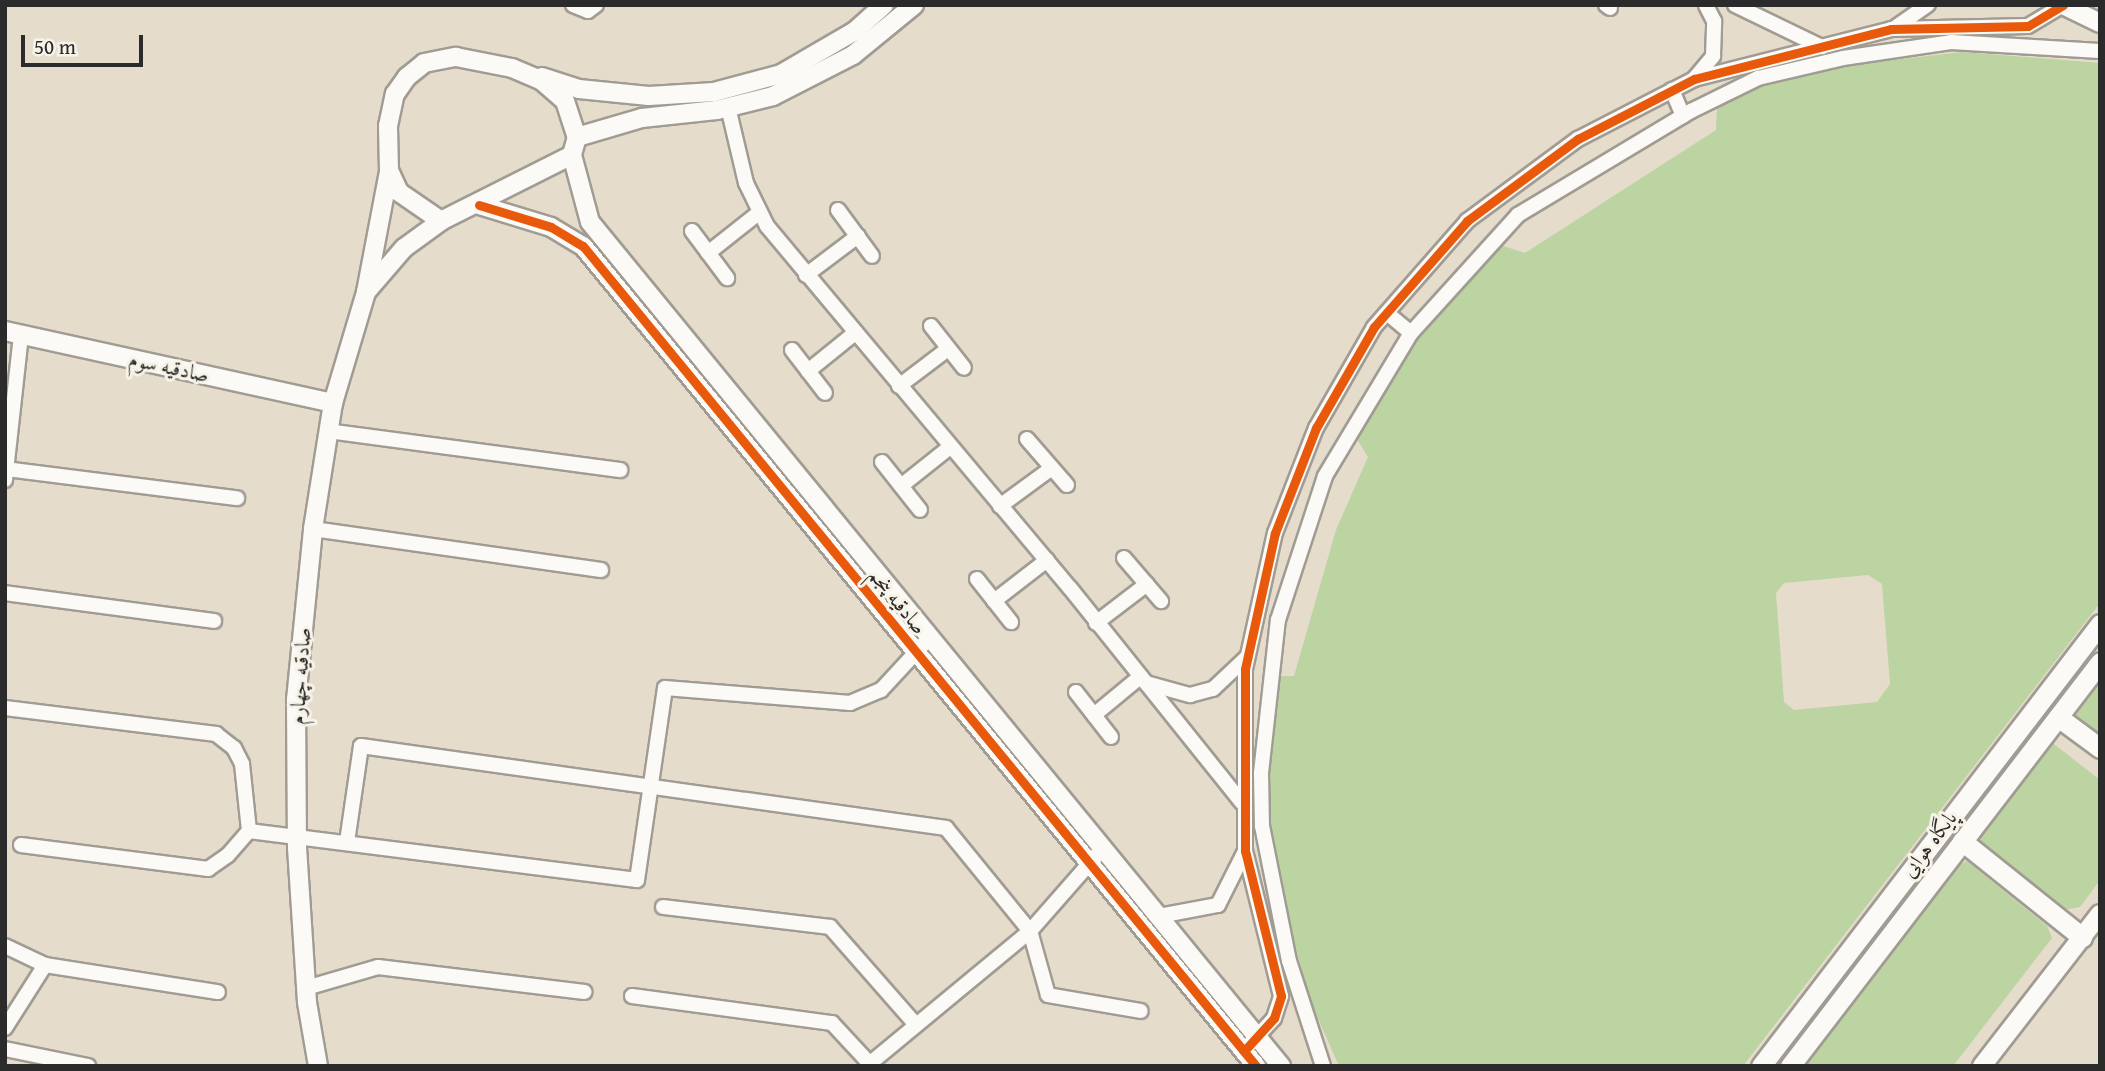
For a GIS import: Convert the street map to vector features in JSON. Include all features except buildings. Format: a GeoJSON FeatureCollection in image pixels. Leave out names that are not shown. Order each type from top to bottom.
{"type":"FeatureCollection","features":[{"type":"Feature","properties":{"kind":"main road","name":"پایگاه هوایی"},"geometry":{"type":"LineString","coordinates":[[1761,1066],[2100,624]]}},
{"type":"Feature","properties":{"kind":"main road","name":"پایگاه هوایی"},"geometry":{"type":"LineString","coordinates":[[1794,1061],[2100,662]]}},
{"type":"Feature","properties":{"kind":"main road"},"geometry":{"type":"LineString","coordinates":[[2058,717],[2100,748]]}},
{"type":"Feature","properties":{"kind":"main road"},"geometry":{"type":"LineString","coordinates":[[1962,841],[2082,937]]}},
{"type":"Feature","properties":{"kind":"main road"},"geometry":{"type":"LineString","coordinates":[[1780,1041],[1794,1061]]}},
{"type":"Feature","properties":{"kind":"street"},"geometry":{"type":"LineString","coordinates":[[573,5],[588,11],[596,5]]}},
{"type":"Feature","properties":{"kind":"street"},"geometry":{"type":"LineString","coordinates":[[441,222],[413,206],[389,171],[388,126],[395,94],[407,77],[424,63],[456,57],[512,68],[579,89],[649,96],[714,92],[781,74],[855,31],[884,5]]}},
{"type":"Feature","properties":{"kind":"street"},"geometry":{"type":"LineString","coordinates":[[577,137],[652,117],[728,107],[774,96],[853,55],[915,5]]}},
{"type":"Feature","properties":{"kind":"street"},"geometry":{"type":"LineString","coordinates":[[1693,79],[1713,56],[1714,21],[1706,5]]}},
{"type":"Feature","properties":{"kind":"street"},"geometry":{"type":"LineString","coordinates":[[1735,5],[1822,47]]}},
{"type":"Feature","properties":{"kind":"street"},"geometry":{"type":"LineString","coordinates":[[1891,29],[1928,5]]}},
{"type":"Feature","properties":{"kind":"street"},"geometry":{"type":"LineString","coordinates":[[1244,1051],[1274,1017],[1281,996],[1245,851],[1243,805],[1248,656],[1275,533],[1312,439],[1374,327],[1467,221],[1578,139],[1693,79],[1891,29],[2028,26],[2063,5],[2100,23]]}},
{"type":"Feature","properties":{"kind":"street"},"geometry":{"type":"LineString","coordinates":[[1322,1066],[1289,961],[1262,826],[1261,774],[1279,620],[1325,476],[1411,333],[1518,215],[1683,116],[1758,78],[1843,58],[1951,42],[2100,51]]}},
{"type":"Feature","properties":{"kind":"street"},"geometry":{"type":"LineString","coordinates":[[366,292],[404,248],[441,222],[479,205],[572,155],[577,137],[565,102],[542,82],[512,68]]}},
{"type":"Feature","properties":{"kind":"street"},"geometry":{"type":"LineString","coordinates":[[1672,90],[1683,116]]}},
{"type":"Feature","properties":{"kind":"street"},"geometry":{"type":"LineString","coordinates":[[649,96],[652,117]]}},
{"type":"Feature","properties":{"kind":"street"},"geometry":{"type":"LineString","coordinates":[[728,107],[747,183],[760,212],[806,275],[1046,560],[1243,805]]}},
{"type":"Feature","properties":{"kind":"street","name":"صادقیه پنجم"},"geometry":{"type":"LineString","coordinates":[[572,155],[590,222],[1281,1066]]}},
{"type":"Feature","properties":{"kind":"street","name":"صادقیه چهارم"},"geometry":{"type":"LineString","coordinates":[[318,1066],[306,988],[297,835],[296,700],[313,528],[328,431],[333,403],[366,292],[389,171]]}},
{"type":"Feature","properties":{"kind":"street","name":"صادقیه پنجم"},"geometry":{"type":"LineString","coordinates":[[479,205],[551,227],[583,246],[1256,1066]]}},
{"type":"Feature","properties":{"kind":"street"},"geometry":{"type":"LineString","coordinates":[[838,210],[872,256]]}},
{"type":"Feature","properties":{"kind":"street"},"geometry":{"type":"LineString","coordinates":[[708,253],[760,212]]}},
{"type":"Feature","properties":{"kind":"street"},"geometry":{"type":"LineString","coordinates":[[692,231],[726,278]]}},
{"type":"Feature","properties":{"kind":"street"},"geometry":{"type":"LineString","coordinates":[[583,246],[598,232]]}},
{"type":"Feature","properties":{"kind":"street"},"geometry":{"type":"LineString","coordinates":[[806,275],[858,236]]}},
{"type":"Feature","properties":{"kind":"street"},"geometry":{"type":"LineString","coordinates":[[1387,313],[1411,333]]}},
{"type":"Feature","properties":{"kind":"street"},"geometry":{"type":"LineString","coordinates":[[931,326],[964,368]]}},
{"type":"Feature","properties":{"kind":"street"},"geometry":{"type":"LineString","coordinates":[[13,333],[6,475],[237,498]]}},
{"type":"Feature","properties":{"kind":"street","name":"صادقیه سوم"},"geometry":{"type":"LineString","coordinates":[[13,333],[333,403]]}},
{"type":"Feature","properties":{"kind":"street"},"geometry":{"type":"LineString","coordinates":[[808,371],[855,333]]}},
{"type":"Feature","properties":{"kind":"street"},"geometry":{"type":"LineString","coordinates":[[899,386],[948,349]]}},
{"type":"Feature","properties":{"kind":"street"},"geometry":{"type":"LineString","coordinates":[[792,350],[825,393]]}},
{"type":"Feature","properties":{"kind":"street"},"geometry":{"type":"LineString","coordinates":[[328,431],[620,470]]}},
{"type":"Feature","properties":{"kind":"street"},"geometry":{"type":"LineString","coordinates":[[1027,439],[1067,485]]}},
{"type":"Feature","properties":{"kind":"street"},"geometry":{"type":"LineString","coordinates":[[901,486],[950,447]]}},
{"type":"Feature","properties":{"kind":"street"},"geometry":{"type":"LineString","coordinates":[[882,462],[920,510]]}},
{"type":"Feature","properties":{"kind":"street"},"geometry":{"type":"LineString","coordinates":[[1000,506],[1052,468]]}},
{"type":"Feature","properties":{"kind":"street"},"geometry":{"type":"LineString","coordinates":[[313,528],[601,570]]}},
{"type":"Feature","properties":{"kind":"street"},"geometry":{"type":"LineString","coordinates":[[1124,558],[1161,601]]}},
{"type":"Feature","properties":{"kind":"street"},"geometry":{"type":"LineString","coordinates":[[994,601],[1046,560]]}},
{"type":"Feature","properties":{"kind":"street"},"geometry":{"type":"LineString","coordinates":[[977,579],[1011,622]]}},
{"type":"Feature","properties":{"kind":"street"},"geometry":{"type":"LineString","coordinates":[[1096,623],[1147,584]]}},
{"type":"Feature","properties":{"kind":"street"},"geometry":{"type":"LineString","coordinates":[[5,593],[214,621]]}},
{"type":"Feature","properties":{"kind":"street"},"geometry":{"type":"LineString","coordinates":[[249,831],[637,880],[665,688],[850,703],[881,690],[915,650],[930,637]]}},
{"type":"Feature","properties":{"kind":"street"},"geometry":{"type":"LineString","coordinates":[[1143,680],[1190,695],[1213,689],[1248,656]]}},
{"type":"Feature","properties":{"kind":"street"},"geometry":{"type":"LineString","coordinates":[[1094,715],[1143,680]]}},
{"type":"Feature","properties":{"kind":"street"},"geometry":{"type":"LineString","coordinates":[[1076,692],[1111,737]]}},
{"type":"Feature","properties":{"kind":"street"},"geometry":{"type":"LineString","coordinates":[[5,708],[216,734],[234,748],[242,764],[249,831],[229,855],[208,869],[21,845]]}},
{"type":"Feature","properties":{"kind":"street"},"geometry":{"type":"LineString","coordinates":[[347,842],[360,746],[650,789],[946,828],[1030,931],[1048,995],[1140,1011]]}},
{"type":"Feature","properties":{"kind":"street"},"geometry":{"type":"LineString","coordinates":[[632,996],[832,1023],[869,1065],[1030,931],[1103,848]]}},
{"type":"Feature","properties":{"kind":"street"},"geometry":{"type":"LineString","coordinates":[[1159,916],[1218,905],[1245,851]]}},
{"type":"Feature","properties":{"kind":"street"},"geometry":{"type":"LineString","coordinates":[[663,907],[830,927],[916,1025]]}},
{"type":"Feature","properties":{"kind":"street"},"geometry":{"type":"LineString","coordinates":[[1982,1066],[2100,914]]}},
{"type":"Feature","properties":{"kind":"street"},"geometry":{"type":"LineString","coordinates":[[5,946],[45,965],[218,992]]}},
{"type":"Feature","properties":{"kind":"street"},"geometry":{"type":"LineString","coordinates":[[5,1028],[45,965]]}},
{"type":"Feature","properties":{"kind":"street"},"geometry":{"type":"LineString","coordinates":[[306,988],[378,967],[584,992]]}},
{"type":"Feature","properties":{"kind":"street"},"geometry":{"type":"LineString","coordinates":[[5,1049],[88,1066]]}},
{"type":"Feature","properties":{"kind":"green space"},"geometry":{"type":"Polygon","coordinates":[[[1962,52],[2100,63],[2100,603],[1743,1066],[1339,1066],[1312,1005],[1293,938],[1266,826],[1267,775],[1276,676],[1294,676],[1336,530],[1368,457],[1355,436],[1379,388],[1422,330],[1497,244],[1525,253],[1716,130],[1717,107],[1768,82],[1842,66],[1962,52]],[[1868,575],[1784,583],[1776,593],[1784,702],[1794,710],[1877,702],[1890,684],[1882,584],[1868,575]]]}},
{"type":"Feature","properties":{"kind":"green space"},"geometry":{"type":"Polygon","coordinates":[[[2100,676],[2100,752],[2069,716],[2100,676]]]}},
{"type":"Feature","properties":{"kind":"green space"},"geometry":{"type":"Polygon","coordinates":[[[2054,744],[2100,780],[2100,880],[2080,907],[2064,910],[1976,837],[2044,746],[2054,744]]]}},
{"type":"Feature","properties":{"kind":"green space"},"geometry":{"type":"Polygon","coordinates":[[[1967,861],[2047,926],[2052,938],[1953,1066],[1801,1066],[1952,868],[1967,861]]]}},
{"type":"Feature","properties":{"kind":"cycle path"},"geometry":{"type":"LineString","coordinates":[[1244,1051],[1274,1018],[1281,996],[1245,851],[1245,669],[1275,533],[1316,428],[1374,327],[1467,221],[1578,139],[1694,79],[1891,29],[2028,26],[2063,5]]}},
{"type":"Feature","properties":{"kind":"cycle path"},"geometry":{"type":"LineString","coordinates":[[479,205],[551,227],[583,246],[1256,1066]]}}]}
